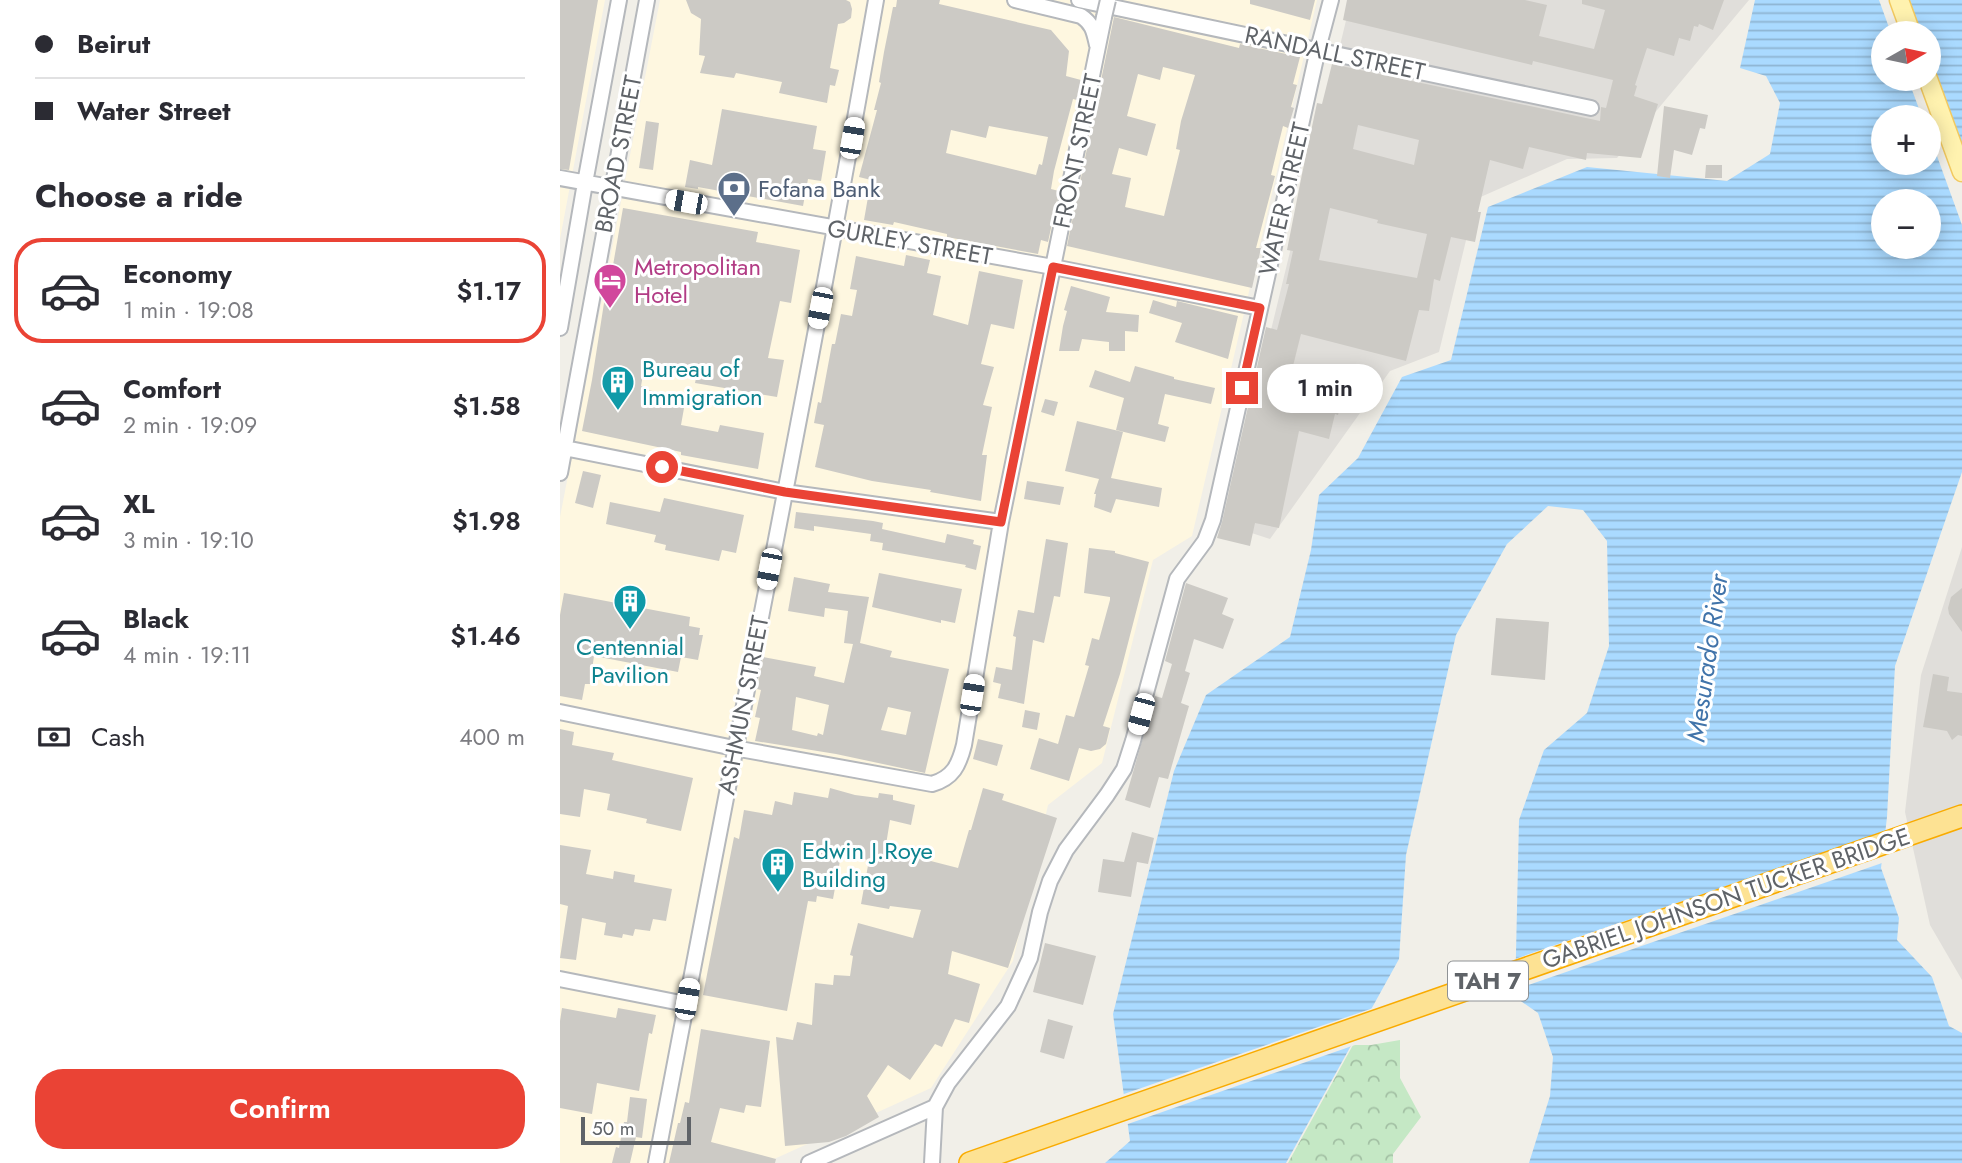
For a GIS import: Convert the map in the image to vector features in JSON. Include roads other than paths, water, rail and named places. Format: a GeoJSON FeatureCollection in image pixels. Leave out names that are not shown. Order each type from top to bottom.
{"type":"FeatureCollection","features":[{"type":"Feature","properties":{"kind":"highway","name":"GABRIEL JOHNSON TUCKER BRIDGE"},"geometry":{"type":"LineString","coordinates":[[970,1163],[1953,819]]}},
{"type":"Feature","properties":{"kind":"main road"},"geometry":{"type":"LineString","coordinates":[[1899,0],[1907,21]]}},
{"type":"Feature","properties":{"kind":"main road"},"geometry":{"type":"LineString","coordinates":[[1932,91],[1962,172]]}},
{"type":"Feature","properties":{"kind":"street","name":"BROAD STREET"},"geometry":{"type":"LineString","coordinates":[[560,328],[619,0]]}},
{"type":"Feature","properties":{"kind":"street","name":"BROAD STREET"},"geometry":{"type":"LineString","coordinates":[[560,473],[562,447],[647,0]]}},
{"type":"Feature","properties":{"kind":"street","name":"ASHMUN STREET"},"geometry":{"type":"LineString","coordinates":[[656,1163],[835,229],[876,0]]}},
{"type":"Feature","properties":{"kind":"street"},"geometry":{"type":"LineString","coordinates":[[1014,0],[1081,16],[1093,27],[1098,48]]}},
{"type":"Feature","properties":{"kind":"street","name":"RANDALL STREET"},"geometry":{"type":"LineString","coordinates":[[1079,0],[1591,108]]}},
{"type":"Feature","properties":{"kind":"street","name":"FRONT STREET"},"geometry":{"type":"LineString","coordinates":[[734,748],[932,784],[951,775],[956,769],[962,752],[1001,522],[1108,0]]}},
{"type":"Feature","properties":{"kind":"street","name":"WATER STREET"},"geometry":{"type":"LineString","coordinates":[[932,1163],[935,1107],[948,1083],[1008,1006],[1030,958],[1040,912],[1066,850],[1124,769],[1177,579],[1205,541],[1213,520],[1318,49],[1332,0]]}},
{"type":"Feature","properties":{"kind":"street","name":"GURLEY STREET"},"geometry":{"type":"LineString","coordinates":[[560,178],[1053,267],[1260,308]]}},
{"type":"Feature","properties":{"kind":"street"},"geometry":{"type":"LineString","coordinates":[[562,447],[785,492],[1001,522]]}},
{"type":"Feature","properties":{"kind":"street"},"geometry":{"type":"LineString","coordinates":[[560,712],[734,748]]}},
{"type":"Feature","properties":{"kind":"street"},"geometry":{"type":"LineString","coordinates":[[560,979],[686,1004]]}},
{"type":"Feature","properties":{"kind":"street"},"geometry":{"type":"LineString","coordinates":[[809,1163],[935,1107]]}},
{"type":"Feature","properties":{"kind":"water","name":"Mesurado River"},"geometry":{"type":"Polygon","coordinates":[[[1755,0],[1962,0],[1962,472],[1895,666],[1887,817],[1881,868],[1899,918],[1897,940],[1932,977],[1949,1026],[1962,1033],[1962,1163],[1529,1163],[1550,1096],[1553,1057],[1538,1013],[1515,997],[1519,820],[1544,750],[1587,713],[1609,646],[1607,541],[1583,510],[1548,506],[1507,544],[1456,635],[1406,855],[1399,959],[1286,1163],[1105,1163],[1130,1141],[1113,1014],[1174,771],[1206,695],[1290,637],[1311,550],[1319,495],[1358,458],[1402,377],[1451,360],[1488,207],[1587,167],[1727,181],[1770,154],[1780,103],[1766,76],[1740,68],[1755,0]]]}},
{"type":"Feature","properties":{"kind":"place","name":"Fofana Bank"},"geometry":{"type":"Point","coordinates":[734,218]}},
{"type":"Feature","properties":{"kind":"place","name":"Metropolitan Hotel"},"geometry":{"type":"Point","coordinates":[610,310]}},
{"type":"Feature","properties":{"kind":"place","name":"Bureau of Immigration"},"geometry":{"type":"Point","coordinates":[618,412]}},
{"type":"Feature","properties":{"kind":"place","name":"Centennial Pavilion"},"geometry":{"type":"Point","coordinates":[630,631]}},
{"type":"Feature","properties":{"kind":"place","name":"Edwin J.Roye Building"},"geometry":{"type":"Point","coordinates":[778,894]}}]}
